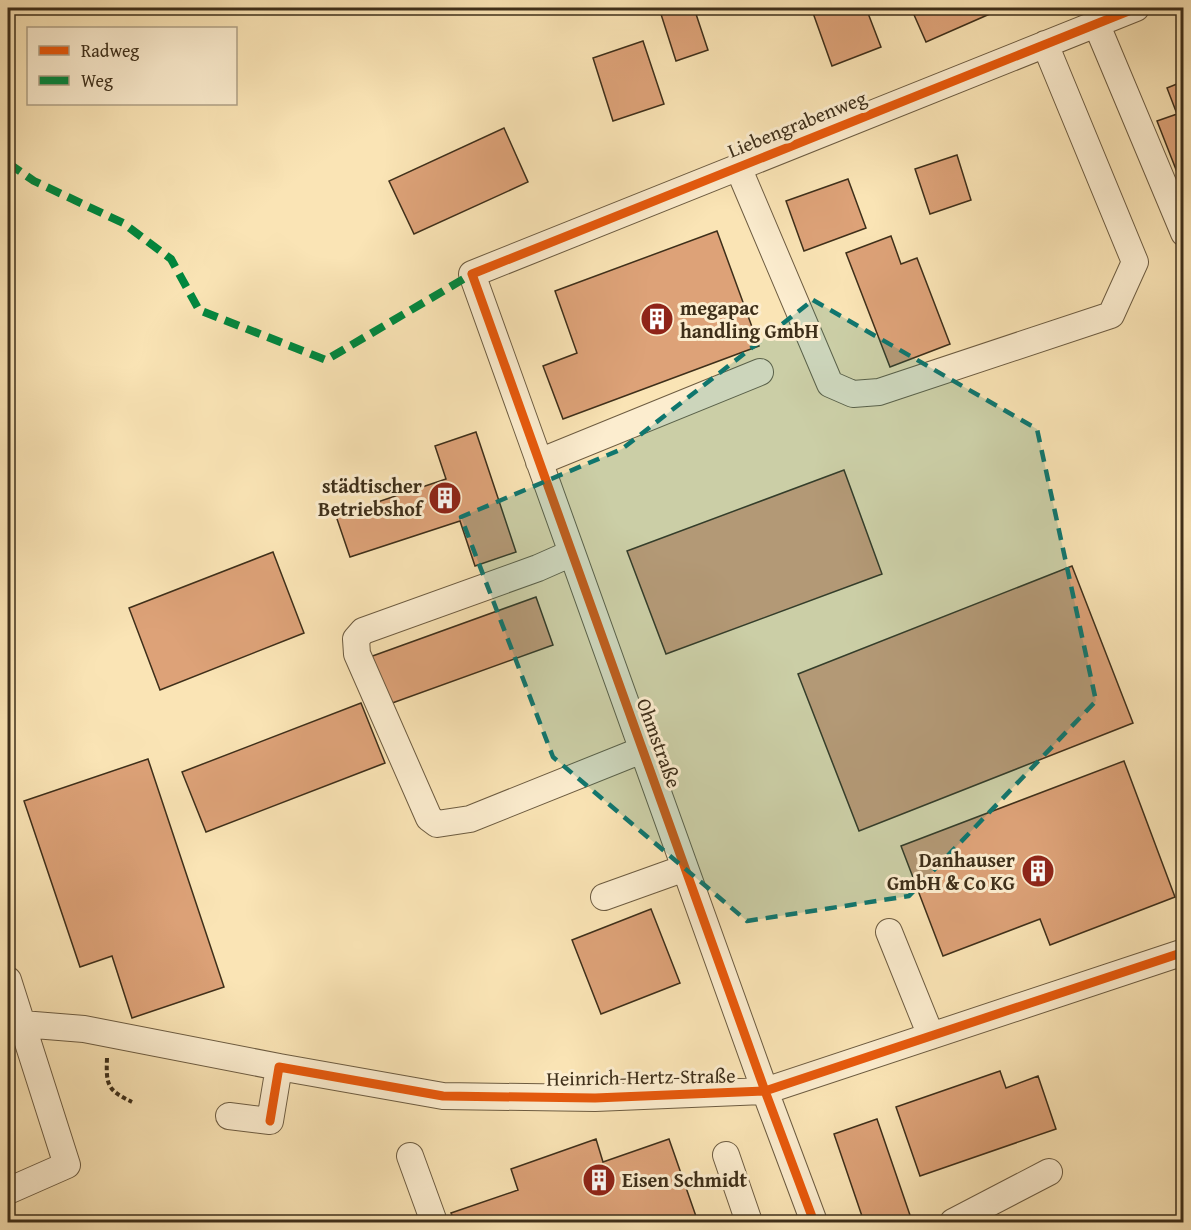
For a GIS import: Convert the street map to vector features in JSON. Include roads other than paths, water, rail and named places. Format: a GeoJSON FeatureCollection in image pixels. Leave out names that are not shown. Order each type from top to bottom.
{"type":"FeatureCollection","features":[{"type":"Feature","properties":{"kind":"street","name":"Liebengrabenweg"},"geometry":{"type":"LineString","coordinates":[[472,274],[1136,8]]}},
{"type":"Feature","properties":{"kind":"street"},"geometry":{"type":"LineString","coordinates":[[1096,23],[1184,233]]}},
{"type":"Feature","properties":{"kind":"street"},"geometry":{"type":"LineString","coordinates":[[738,167],[830,384],[853,394],[879,392],[1111,315],[1135,262],[1045,44]]}},
{"type":"Feature","properties":{"kind":"street","name":"Ohmstraße"},"geometry":{"type":"LineString","coordinates":[[472,274],[814,1222]]}},
{"type":"Feature","properties":{"kind":"street"},"geometry":{"type":"LineString","coordinates":[[539,462],[760,372]]}},
{"type":"Feature","properties":{"kind":"street"},"geometry":{"type":"LineString","coordinates":[[572,553],[538,568],[363,631],[356,639],[357,654],[429,818],[437,824],[471,819],[642,750]]}},
{"type":"Feature","properties":{"kind":"street"},"geometry":{"type":"LineString","coordinates":[[604,897],[685,868]]}},
{"type":"Feature","properties":{"kind":"street"},"geometry":{"type":"LineString","coordinates":[[888,932],[931,1036]]}},
{"type":"Feature","properties":{"kind":"street","name":"Heinrich-Hertz-Straße"},"geometry":{"type":"LineString","coordinates":[[22,1024],[84,1029],[443,1096],[595,1098],[765,1091],[1184,952]]}},
{"type":"Feature","properties":{"kind":"street"},"geometry":{"type":"LineString","coordinates":[[8,980],[67,1165],[8,1191]]}},
{"type":"Feature","properties":{"kind":"street"},"geometry":{"type":"LineString","coordinates":[[229,1116],[270,1121],[279,1066]]}},
{"type":"Feature","properties":{"kind":"street"},"geometry":{"type":"LineString","coordinates":[[726,1155],[749,1222]]}},
{"type":"Feature","properties":{"kind":"street"},"geometry":{"type":"LineString","coordinates":[[410,1156],[434,1222]]}},
{"type":"Feature","properties":{"kind":"street"},"geometry":{"type":"LineString","coordinates":[[953,1222],[1049,1172]]}},
{"type":"Feature","properties":{"kind":"place","name":"megapac handling GmbH"},"geometry":{"type":"Point","coordinates":[657,319]}},
{"type":"Feature","properties":{"kind":"place","name":"städtischer Betriebshof"},"geometry":{"type":"Point","coordinates":[445,498]}},
{"type":"Feature","properties":{"kind":"place","name":"Danhauser GmbH & Co KG"},"geometry":{"type":"Point","coordinates":[1038,871]}},
{"type":"Feature","properties":{"kind":"place","name":"Eisen Schmidt"},"geometry":{"type":"Point","coordinates":[599,1180]}}]}
